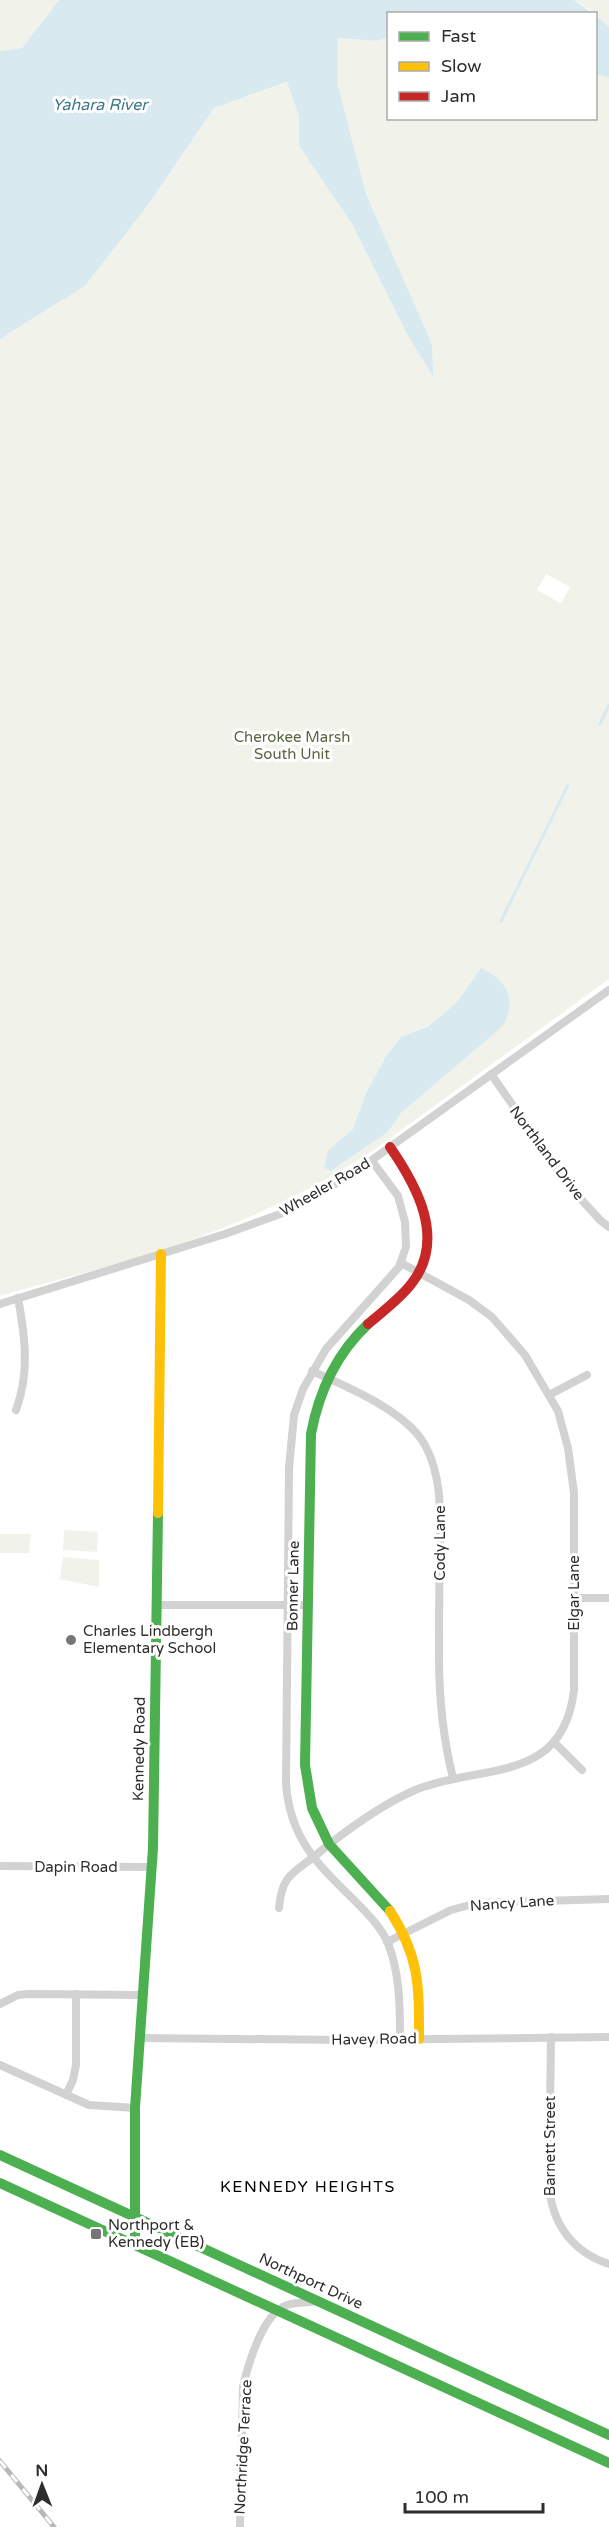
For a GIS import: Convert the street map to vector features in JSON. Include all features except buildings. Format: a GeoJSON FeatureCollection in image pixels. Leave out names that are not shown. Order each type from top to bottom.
{"type":"FeatureCollection","features":[{"type":"Feature","properties":{"kind":"street","name":"Wheeler Road"},"geometry":{"type":"LineString","coordinates":[[0,1304],[225,1234],[280,1214],[372,1161],[609,990]]}},
{"type":"Feature","properties":{"kind":"street","name":"Northland Drive"},"geometry":{"type":"LineString","coordinates":[[491,1074],[569,1186],[609,1227]]}},
{"type":"Feature","properties":{"kind":"street","name":"Bonner Lane"},"geometry":{"type":"LineString","coordinates":[[390,1147],[421,1196],[426,1213],[426,1250],[419,1272],[410,1286],[344,1352],[318,1402],[310,1446],[305,1765],[312,1808],[329,1844],[391,1912],[403,1933],[417,1971],[418,2038]]}},
{"type":"Feature","properties":{"kind":"street"},"geometry":{"type":"LineString","coordinates":[[372,1161],[398,1196],[401,1206],[406,1234],[401,1263]]}},
{"type":"Feature","properties":{"kind":"street","name":"Kennedy Road"},"geometry":{"type":"LineString","coordinates":[[135,2244],[135,2108],[152,1867],[161,1254]]}},
{"type":"Feature","properties":{"kind":"street","name":"Bonner Lane"},"geometry":{"type":"LineString","coordinates":[[400,2039],[400,1996],[387,1942],[365,1912],[312,1858],[299,1835],[287,1801],[285,1747],[291,1433],[303,1389],[312,1371],[344,1326],[401,1263]]}},
{"type":"Feature","properties":{"kind":"street","name":"Elgar Lane"},"geometry":{"type":"LineString","coordinates":[[279,1908],[282,1886],[290,1876],[345,1831],[415,1791],[453,1779],[518,1766],[536,1758],[554,1742],[571,1711],[574,1690],[575,1513],[573,1476],[558,1411],[525,1355],[492,1317],[469,1300],[401,1263]]}},
{"type":"Feature","properties":{"kind":"street"},"geometry":{"type":"LineString","coordinates":[[16,1410],[24,1390],[25,1375],[24,1328],[18,1298]]}},
{"type":"Feature","properties":{"kind":"street","name":"Cody Lane"},"geometry":{"type":"LineString","coordinates":[[312,1371],[407,1424],[425,1445],[436,1475],[441,1508],[440,1703],[444,1741],[453,1779]]}},
{"type":"Feature","properties":{"kind":"street"},"geometry":{"type":"LineString","coordinates":[[549,1395],[587,1375]]}},
{"type":"Feature","properties":{"kind":"street"},"geometry":{"type":"LineString","coordinates":[[573,1598],[609,1598]]}},
{"type":"Feature","properties":{"kind":"street"},"geometry":{"type":"LineString","coordinates":[[156,1605],[308,1605]]}},
{"type":"Feature","properties":{"kind":"street"},"geometry":{"type":"LineString","coordinates":[[554,1742],[582,1770]]}},
{"type":"Feature","properties":{"kind":"street","name":"Dapin Road"},"geometry":{"type":"LineString","coordinates":[[0,1866],[152,1867]]}},
{"type":"Feature","properties":{"kind":"street","name":"Nancy Lane"},"geometry":{"type":"LineString","coordinates":[[387,1942],[451,1910],[477,1903],[609,1899]]}},
{"type":"Feature","properties":{"kind":"street"},"geometry":{"type":"LineString","coordinates":[[66,2095],[73,2080],[76,2065],[76,1994]]}},
{"type":"Feature","properties":{"kind":"street"},"geometry":{"type":"LineString","coordinates":[[0,2004],[18,1995],[143,1995]]}},
{"type":"Feature","properties":{"kind":"street","name":"Barnett Street"},"geometry":{"type":"LineString","coordinates":[[551,2037],[550,2203],[561,2227],[572,2243],[589,2255],[609,2264]]}},
{"type":"Feature","properties":{"kind":"street","name":"Havey Road"},"geometry":{"type":"LineString","coordinates":[[139,2038],[609,2037]]}},
{"type":"Feature","properties":{"kind":"street"},"geometry":{"type":"LineString","coordinates":[[0,2065],[66,2095],[99,2107],[135,2108]]}},
{"type":"Feature","properties":{"kind":"street","name":"Northport Drive"},"geometry":{"type":"LineString","coordinates":[[0,2155],[609,2435]]}},
{"type":"Feature","properties":{"kind":"street"},"geometry":{"type":"LineString","coordinates":[[0,2183],[609,2463]]}},
{"type":"Feature","properties":{"kind":"street"},"geometry":{"type":"LineString","coordinates":[[278,2309],[287,2305],[319,2301]]}},
{"type":"Feature","properties":{"kind":"street","name":"Northridge Terrace"},"geometry":{"type":"LineString","coordinates":[[240,2527],[243,2387],[261,2334],[268,2319],[278,2309]]}},
{"type":"Feature","properties":{"kind":"green space"},"geometry":{"type":"Polygon","coordinates":[[[0,0],[59,0],[22,48],[0,51],[0,0]]]}},
{"type":"Feature","properties":{"kind":"green space"},"geometry":{"type":"Polygon","coordinates":[[[574,0],[609,0],[609,27],[602,23],[597,12],[593,12],[574,0]]]}},
{"type":"Feature","properties":{"kind":"green space","name":"Cherokee Marsh South Unit"},"geometry":{"type":"Polygon","coordinates":[[[387,37],[387,120],[597,120],[597,74],[609,78],[609,979],[371,1152],[281,1203],[234,1224],[162,1250],[0,1296],[0,339],[85,286],[148,205],[214,108],[288,82],[299,116],[299,146],[352,224],[408,336],[432,374],[432,344],[366,194],[338,85],[338,38],[377,41],[387,37]],[[546,574],[537,590],[561,603],[570,587],[546,574]],[[481,968],[457,1002],[429,1026],[401,1037],[386,1056],[366,1093],[353,1129],[328,1150],[331,1171],[388,1132],[401,1113],[477,1048],[481,968]]]}},
{"type":"Feature","properties":{"kind":"green space"},"geometry":{"type":"Polygon","coordinates":[[[64,1530],[98,1532],[97,1552],[63,1550],[64,1530]]]}},
{"type":"Feature","properties":{"kind":"green space"},"geometry":{"type":"Polygon","coordinates":[[[0,1534],[31,1534],[29,1553],[0,1553],[0,1534]]]}},
{"type":"Feature","properties":{"kind":"green space"},"geometry":{"type":"Polygon","coordinates":[[[63,1557],[99,1560],[99,1587],[60,1579],[63,1557]]]}},
{"type":"Feature","properties":{"kind":"water","name":"Yahara River"},"geometry":{"type":"Polygon","coordinates":[[[59,0],[574,0],[591,12],[387,12],[387,37],[377,41],[338,38],[338,85],[366,194],[432,344],[433,376],[408,336],[352,224],[299,146],[299,116],[287,82],[214,108],[148,205],[85,286],[0,339],[0,51],[22,48],[59,0]]]}},
{"type":"Feature","properties":{"kind":"water"},"geometry":{"type":"Polygon","coordinates":[[[597,17],[609,27],[609,78],[597,74],[597,17]]]}},
{"type":"Feature","properties":{"kind":"water"},"geometry":{"type":"Polygon","coordinates":[[[481,968],[498,979],[507,992],[509,1007],[503,1026],[401,1113],[388,1132],[331,1171],[324,1168],[328,1150],[353,1129],[366,1093],[386,1056],[401,1037],[429,1026],[457,1002],[481,968]]]}},
{"type":"Feature","properties":{"kind":"waterway"},"geometry":{"type":"LineString","coordinates":[[600,724],[609,705]]}},
{"type":"Feature","properties":{"kind":"waterway"},"geometry":{"type":"LineString","coordinates":[[501,921],[568,785]]}},
{"type":"Feature","properties":{"kind":"railway"},"geometry":{"type":"LineString","coordinates":[[0,2461],[54,2527]]}},
{"type":"Feature","properties":{"kind":"traffic: fast"},"geometry":{"type":"LineString","coordinates":[[368,1324],[347,1348],[330,1374],[314,1418],[311,1434],[305,1765],[312,1808],[329,1844],[390,1911]]}},
{"type":"Feature","properties":{"kind":"traffic: fast"},"geometry":{"type":"LineString","coordinates":[[135,2243],[135,2108],[153,1848],[158,1513]]}},
{"type":"Feature","properties":{"kind":"traffic: fast"},"geometry":{"type":"LineString","coordinates":[[0,2155],[609,2435]]}},
{"type":"Feature","properties":{"kind":"traffic: fast"},"geometry":{"type":"LineString","coordinates":[[0,2183],[609,2463]]}},
{"type":"Feature","properties":{"kind":"traffic: slow"},"geometry":{"type":"LineString","coordinates":[[158,1513],[161,1254]]}},
{"type":"Feature","properties":{"kind":"traffic: slow"},"geometry":{"type":"LineString","coordinates":[[390,1911],[407,1943],[416,1973],[419,2039]]}},
{"type":"Feature","properties":{"kind":"traffic: jam"},"geometry":{"type":"LineString","coordinates":[[368,1324],[397,1300],[412,1283],[422,1266],[427,1249],[424,1213],[418,1196],[390,1147]]}},
{"type":"Feature","properties":{"kind":"place","name":"Charles Lindbergh Elementary School"},"geometry":{"type":"Point","coordinates":[71,1640]}},
{"type":"Feature","properties":{"kind":"place","name":"Northport & Kennedy (EB)"},"geometry":{"type":"Point","coordinates":[96,2234]}},
{"type":"Feature","properties":{"kind":"district","name":"KENNEDY HEIGHTS"},"geometry":{"type":"Point","coordinates":[308,2186]}}]}
